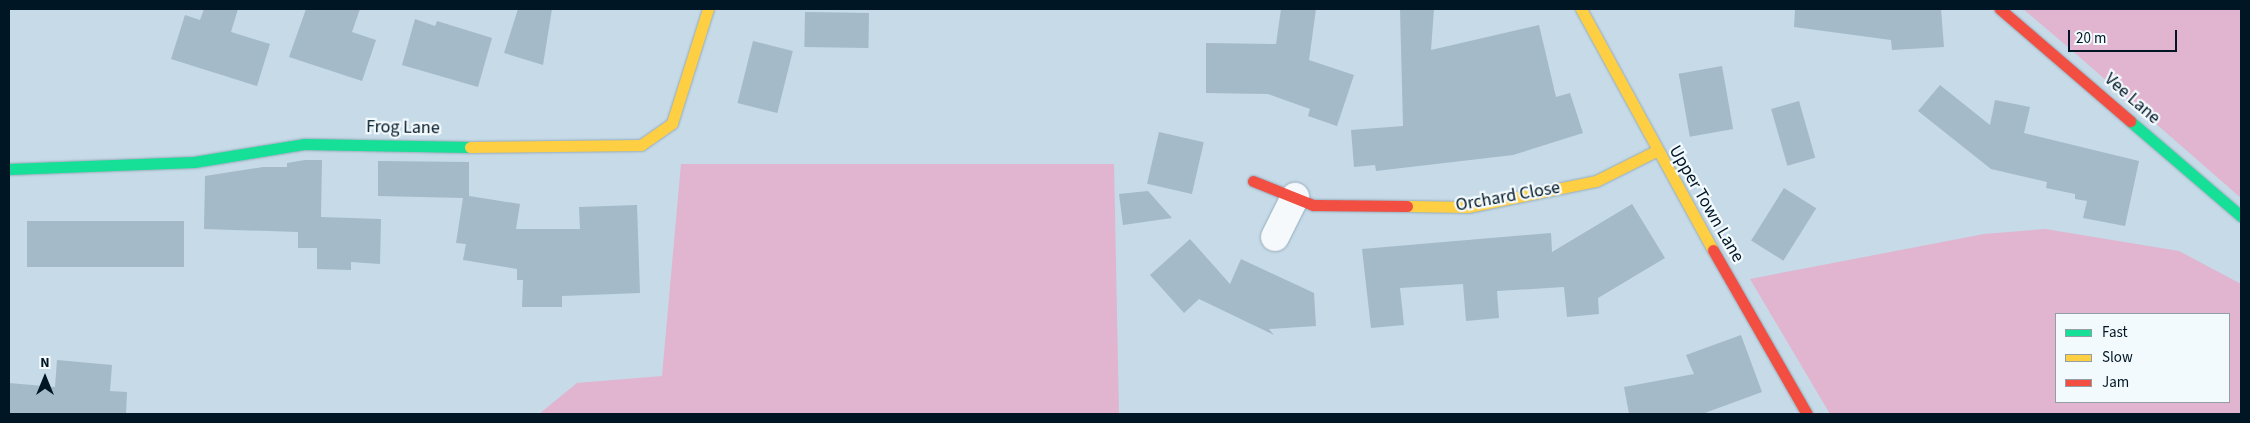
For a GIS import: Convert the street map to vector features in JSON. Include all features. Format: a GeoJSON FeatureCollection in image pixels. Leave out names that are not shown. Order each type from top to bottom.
{"type":"FeatureCollection","features":[{"type":"Feature","properties":{"kind":"street","name":"Frog Lane"},"geometry":{"type":"LineString","coordinates":[[9,169],[194,162],[304,144],[560,148],[641,145],[672,123],[708,9]]}},
{"type":"Feature","properties":{"kind":"street","name":"Upper Town Lane"},"geometry":{"type":"LineString","coordinates":[[1581,9],[1656,151],[1807,414]]}},
{"type":"Feature","properties":{"kind":"street","name":"Vee Lane"},"geometry":{"type":"LineString","coordinates":[[2000,9],[2241,216]]}},
{"type":"Feature","properties":{"kind":"street","name":"Orchard Close"},"geometry":{"type":"LineString","coordinates":[[1253,180],[1313,205],[1468,207],[1596,180],[1656,151]]}},
{"type":"Feature","properties":{"kind":"street"},"geometry":{"type":"LineString","coordinates":[[1275,237],[1295,198]]}},
{"type":"Feature","properties":{"kind":"shaded area"},"geometry":{"type":"Polygon","coordinates":[[[2023,9],[2241,9],[2241,198],[2068,47],[2023,9]]]}},
{"type":"Feature","properties":{"kind":"shaded area"},"geometry":{"type":"Polygon","coordinates":[[[681,164],[1114,164],[1119,414],[539,414],[577,383],[662,376],[681,164]]]}},
{"type":"Feature","properties":{"kind":"shaded area"},"geometry":{"type":"Polygon","coordinates":[[[2045,229],[2179,251],[2241,284],[2241,414],[1830,414],[1750,279],[1984,234],[2045,229]]]}},
{"type":"Feature","properties":{"kind":"building"},"geometry":{"type":"Polygon","coordinates":[[[204,9],[238,9],[231,32],[270,44],[257,86],[171,59],[185,15],[200,20],[204,9]]]}},
{"type":"Feature","properties":{"kind":"building"},"geometry":{"type":"Polygon","coordinates":[[[306,9],[360,9],[352,32],[376,40],[362,81],[289,57],[306,9]]]}},
{"type":"Feature","properties":{"kind":"building"},"geometry":{"type":"Polygon","coordinates":[[[518,9],[552,9],[543,65],[504,53],[518,9]]]}},
{"type":"Feature","properties":{"kind":"building"},"geometry":{"type":"Polygon","coordinates":[[[1281,9],[1316,9],[1309,60],[1354,75],[1337,126],[1308,116],[1310,109],[1268,94],[1206,93],[1206,43],[1276,44],[1281,9]]]}},
{"type":"Feature","properties":{"kind":"building"},"geometry":{"type":"Polygon","coordinates":[[[1400,9],[1434,9],[1431,50],[1539,25],[1556,97],[1570,93],[1583,133],[1513,155],[1376,171],[1375,165],[1354,167],[1351,130],[1403,126],[1400,9]]]}},
{"type":"Feature","properties":{"kind":"building"},"geometry":{"type":"Polygon","coordinates":[[[1795,9],[1941,9],[1944,47],[1892,50],[1891,40],[1794,27],[1795,9]]]}},
{"type":"Feature","properties":{"kind":"building"},"geometry":{"type":"Polygon","coordinates":[[[805,12],[869,13],[868,48],[804,47],[805,12]]]}},
{"type":"Feature","properties":{"kind":"building"},"geometry":{"type":"Polygon","coordinates":[[[415,19],[435,26],[437,21],[492,38],[478,87],[402,65],[415,19]]]}},
{"type":"Feature","properties":{"kind":"building"},"geometry":{"type":"Polygon","coordinates":[[[753,41],[793,51],[777,113],[738,103],[753,41]]]}},
{"type":"Feature","properties":{"kind":"building"},"geometry":{"type":"Polygon","coordinates":[[[1722,66],[1733,129],[1690,137],[1679,74],[1722,66]]]}},
{"type":"Feature","properties":{"kind":"building"},"geometry":{"type":"Polygon","coordinates":[[[1940,85],[1990,125],[1995,100],[2030,107],[2024,133],[2139,161],[2125,226],[2083,218],[2087,201],[2075,199],[2075,194],[2046,188],[2047,182],[1991,169],[1918,111],[1940,85]]]}},
{"type":"Feature","properties":{"kind":"building"},"geometry":{"type":"Polygon","coordinates":[[[1799,101],[1815,158],[1787,166],[1771,109],[1799,101]]]}},
{"type":"Feature","properties":{"kind":"building"},"geometry":{"type":"Polygon","coordinates":[[[1159,132],[1204,142],[1192,194],[1147,184],[1159,132]]]}},
{"type":"Feature","properties":{"kind":"building"},"geometry":{"type":"Polygon","coordinates":[[[322,160],[321,217],[381,219],[380,264],[351,262],[351,270],[317,269],[317,248],[298,248],[298,232],[204,229],[205,176],[263,167],[287,167],[287,163],[322,160]]]}},
{"type":"Feature","properties":{"kind":"building"},"geometry":{"type":"Polygon","coordinates":[[[378,161],[469,162],[469,196],[520,204],[516,229],[580,229],[579,207],[637,205],[640,293],[562,296],[562,307],[522,307],[523,280],[517,280],[517,269],[463,260],[466,244],[456,243],[463,198],[378,196],[378,161]]]}},
{"type":"Feature","properties":{"kind":"building"},"geometry":{"type":"Polygon","coordinates":[[[1784,188],[1816,208],[1783,261],[1751,241],[1784,188]]]}},
{"type":"Feature","properties":{"kind":"building"},"geometry":{"type":"Polygon","coordinates":[[[1148,191],[1172,218],[1123,225],[1119,194],[1148,191]]]}},
{"type":"Feature","properties":{"kind":"building"},"geometry":{"type":"Polygon","coordinates":[[[1632,204],[1665,258],[1598,298],[1599,314],[1567,317],[1564,287],[1497,291],[1499,318],[1466,321],[1463,284],[1400,288],[1404,325],[1371,328],[1362,249],[1551,233],[1552,252],[1632,204]]]}},
{"type":"Feature","properties":{"kind":"building"},"geometry":{"type":"Polygon","coordinates":[[[27,221],[184,221],[184,267],[27,267],[27,221]]]}},
{"type":"Feature","properties":{"kind":"building"},"geometry":{"type":"Polygon","coordinates":[[[1190,239],[1230,284],[1241,259],[1314,293],[1316,326],[1269,329],[1274,335],[1199,299],[1184,313],[1150,275],[1190,239]]]}},
{"type":"Feature","properties":{"kind":"building"},"geometry":{"type":"Polygon","coordinates":[[[1741,335],[1762,392],[1702,414],[1629,414],[1624,387],[1694,374],[1686,355],[1741,335]]]}},
{"type":"Feature","properties":{"kind":"building"},"geometry":{"type":"Polygon","coordinates":[[[57,360],[112,365],[110,391],[127,392],[126,414],[9,414],[9,383],[55,387],[57,360]]]}},
{"type":"Feature","properties":{"kind":"traffic: fast"},"geometry":{"type":"LineString","coordinates":[[2130,121],[2241,216]]}},
{"type":"Feature","properties":{"kind":"traffic: fast"},"geometry":{"type":"LineString","coordinates":[[9,169],[194,162],[304,144],[470,147]]}},
{"type":"Feature","properties":{"kind":"traffic: slow"},"geometry":{"type":"LineString","coordinates":[[470,147],[641,145],[672,123],[708,9]]}},
{"type":"Feature","properties":{"kind":"traffic: slow"},"geometry":{"type":"LineString","coordinates":[[1581,9],[1713,250]]}},
{"type":"Feature","properties":{"kind":"traffic: slow"},"geometry":{"type":"LineString","coordinates":[[1407,206],[1468,207],[1596,181],[1656,151]]}},
{"type":"Feature","properties":{"kind":"traffic: jam"},"geometry":{"type":"LineString","coordinates":[[2000,9],[2130,121]]}},
{"type":"Feature","properties":{"kind":"traffic: jam"},"geometry":{"type":"LineString","coordinates":[[1253,181],[1313,205],[1407,206]]}},
{"type":"Feature","properties":{"kind":"traffic: jam"},"geometry":{"type":"LineString","coordinates":[[1713,250],[1807,414]]}}]}
